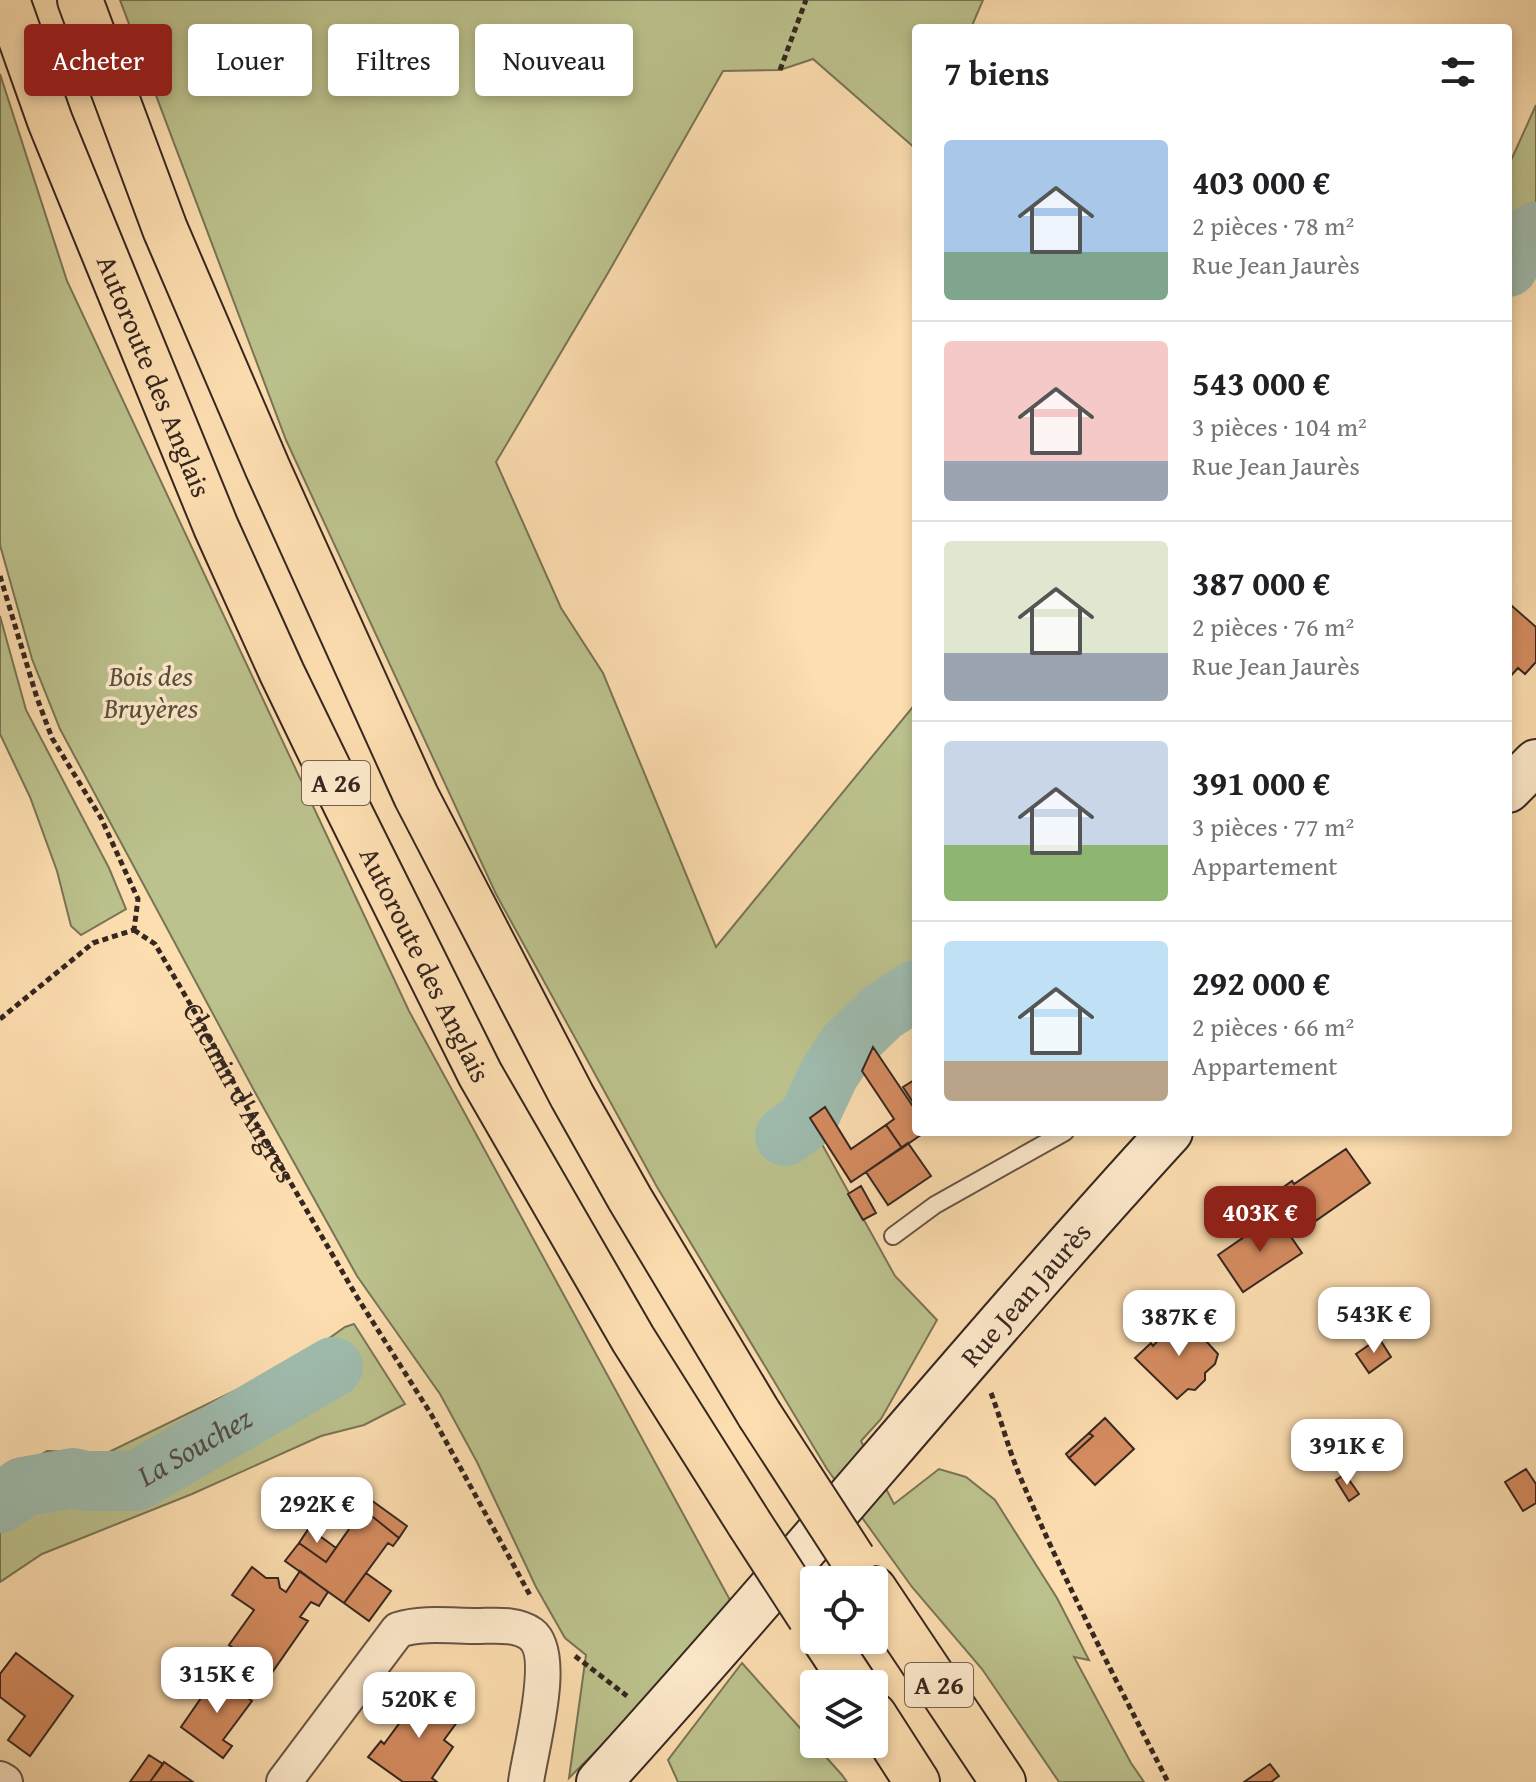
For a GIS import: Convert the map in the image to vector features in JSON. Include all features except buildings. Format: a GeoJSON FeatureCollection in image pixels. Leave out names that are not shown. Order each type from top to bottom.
{"type":"FeatureCollection","features":[{"type":"Feature","properties":{"kind":"highway","name":"Autoroute des Anglais"},"geometry":{"type":"LineString","coordinates":[[7,0],[50,121],[216,527],[289,686],[480,1074],[633,1339],[800,1600]]}},
{"type":"Feature","properties":{"kind":"highway","name":"A 26"},"geometry":{"type":"LineString","coordinates":[[80,0],[165,229],[268,469],[416,796],[572,1096],[645,1225],[759,1414],[858,1566]]}},
{"type":"Feature","properties":{"kind":"highway","name":"A 26"},"geometry":{"type":"LineString","coordinates":[[888,1610],[1003,1782]]}},
{"type":"Feature","properties":{"kind":"highway","name":"A 26"},"geometry":{"type":"LineString","coordinates":[[888,1737],[917,1782]]}},
{"type":"Feature","properties":{"kind":"main road"},"geometry":{"type":"LineString","coordinates":[[1512,786],[1536,762]]}},
{"type":"Feature","properties":{"kind":"main road","name":"Rue Jean Jaurès"},"geometry":{"type":"LineString","coordinates":[[599,1782],[741,1626],[884,1457],[980,1363],[1157,1139]]}},
{"type":"Feature","properties":{"kind":"street"},"geometry":{"type":"LineString","coordinates":[[284,1782],[398,1630],[417,1626],[504,1626],[522,1629],[539,1643],[543,1658],[543,1678],[525,1782]]}},
{"type":"Feature","properties":{"kind":"lane"},"geometry":{"type":"LineString","coordinates":[[893,1236],[935,1205],[1058,1136]]}},
{"type":"Feature","properties":{"kind":"path"},"geometry":{"type":"LineString","coordinates":[[780,70],[806,0]]}},
{"type":"Feature","properties":{"kind":"path"},"geometry":{"type":"LineString","coordinates":[[0,576],[52,738],[101,818],[138,899],[134,930],[93,943],[0,1019]]}},
{"type":"Feature","properties":{"kind":"path","name":"Chemin d'Angres"},"geometry":{"type":"LineString","coordinates":[[134,930],[155,944],[349,1283],[431,1414],[530,1596]]}},
{"type":"Feature","properties":{"kind":"path"},"geometry":{"type":"LineString","coordinates":[[980,1363],[1017,1470],[1082,1613],[1168,1782]]}},
{"type":"Feature","properties":{"kind":"green space"},"geometry":{"type":"Polygon","coordinates":[[[120,0],[983,0],[973,24],[912,24],[912,146],[813,59],[780,70],[723,71],[496,462],[561,608],[603,673],[716,947],[912,708],[912,993],[854,1037],[835,1063],[808,1119],[895,1276],[937,1320],[881,1419],[861,1441],[894,1504],[939,1469],[966,1477],[995,1500],[1057,1598],[1089,1660],[1074,1657],[1144,1782],[1059,1782],[982,1669],[912,1587],[827,1469],[657,1187],[496,894],[286,440],[156,96],[172,96],[172,24],[129,24],[120,0]]]}},
{"type":"Feature","properties":{"kind":"green space","name":"Bois des Bruyères"},"geometry":{"type":"Polygon","coordinates":[[[0,74],[67,281],[409,1011],[736,1611],[569,1778],[586,1655],[565,1638],[536,1587],[477,1462],[440,1394],[357,1276],[60,729],[32,659],[0,545],[0,74]]]}},
{"type":"Feature","properties":{"kind":"green space"},"geometry":{"type":"Polygon","coordinates":[[[1536,105],[1536,234],[1521,246],[1512,262],[1512,158],[1536,105]]]}},
{"type":"Feature","properties":{"kind":"green space"},"geometry":{"type":"Polygon","coordinates":[[[0,616],[26,710],[109,868],[126,909],[81,935],[71,926],[57,871],[30,797],[0,734],[0,616]]]}},
{"type":"Feature","properties":{"kind":"green space"},"geometry":{"type":"Polygon","coordinates":[[[354,1324],[405,1404],[364,1425],[321,1436],[192,1494],[42,1554],[0,1582],[0,1480],[47,1451],[107,1453],[300,1359],[354,1324]]]}},
{"type":"Feature","properties":{"kind":"green space"},"geometry":{"type":"Polygon","coordinates":[[[742,1663],[800,1728],[800,1758],[827,1758],[847,1782],[678,1782],[668,1760],[742,1663]]]}},
{"type":"Feature","properties":{"kind":"waterway","name":"La Souchez"},"geometry":{"type":"LineString","coordinates":[[1512,260],[1521,243],[1536,232]]}},
{"type":"Feature","properties":{"kind":"waterway","name":"La Souchez"},"geometry":{"type":"LineString","coordinates":[[785,1136],[808,1119],[829,1074],[848,1045],[882,1012],[912,993]]}},
{"type":"Feature","properties":{"kind":"waterway","name":"La Souchez"},"geometry":{"type":"LineString","coordinates":[[0,1503],[23,1487],[73,1478],[136,1481],[333,1367]]}}]}
